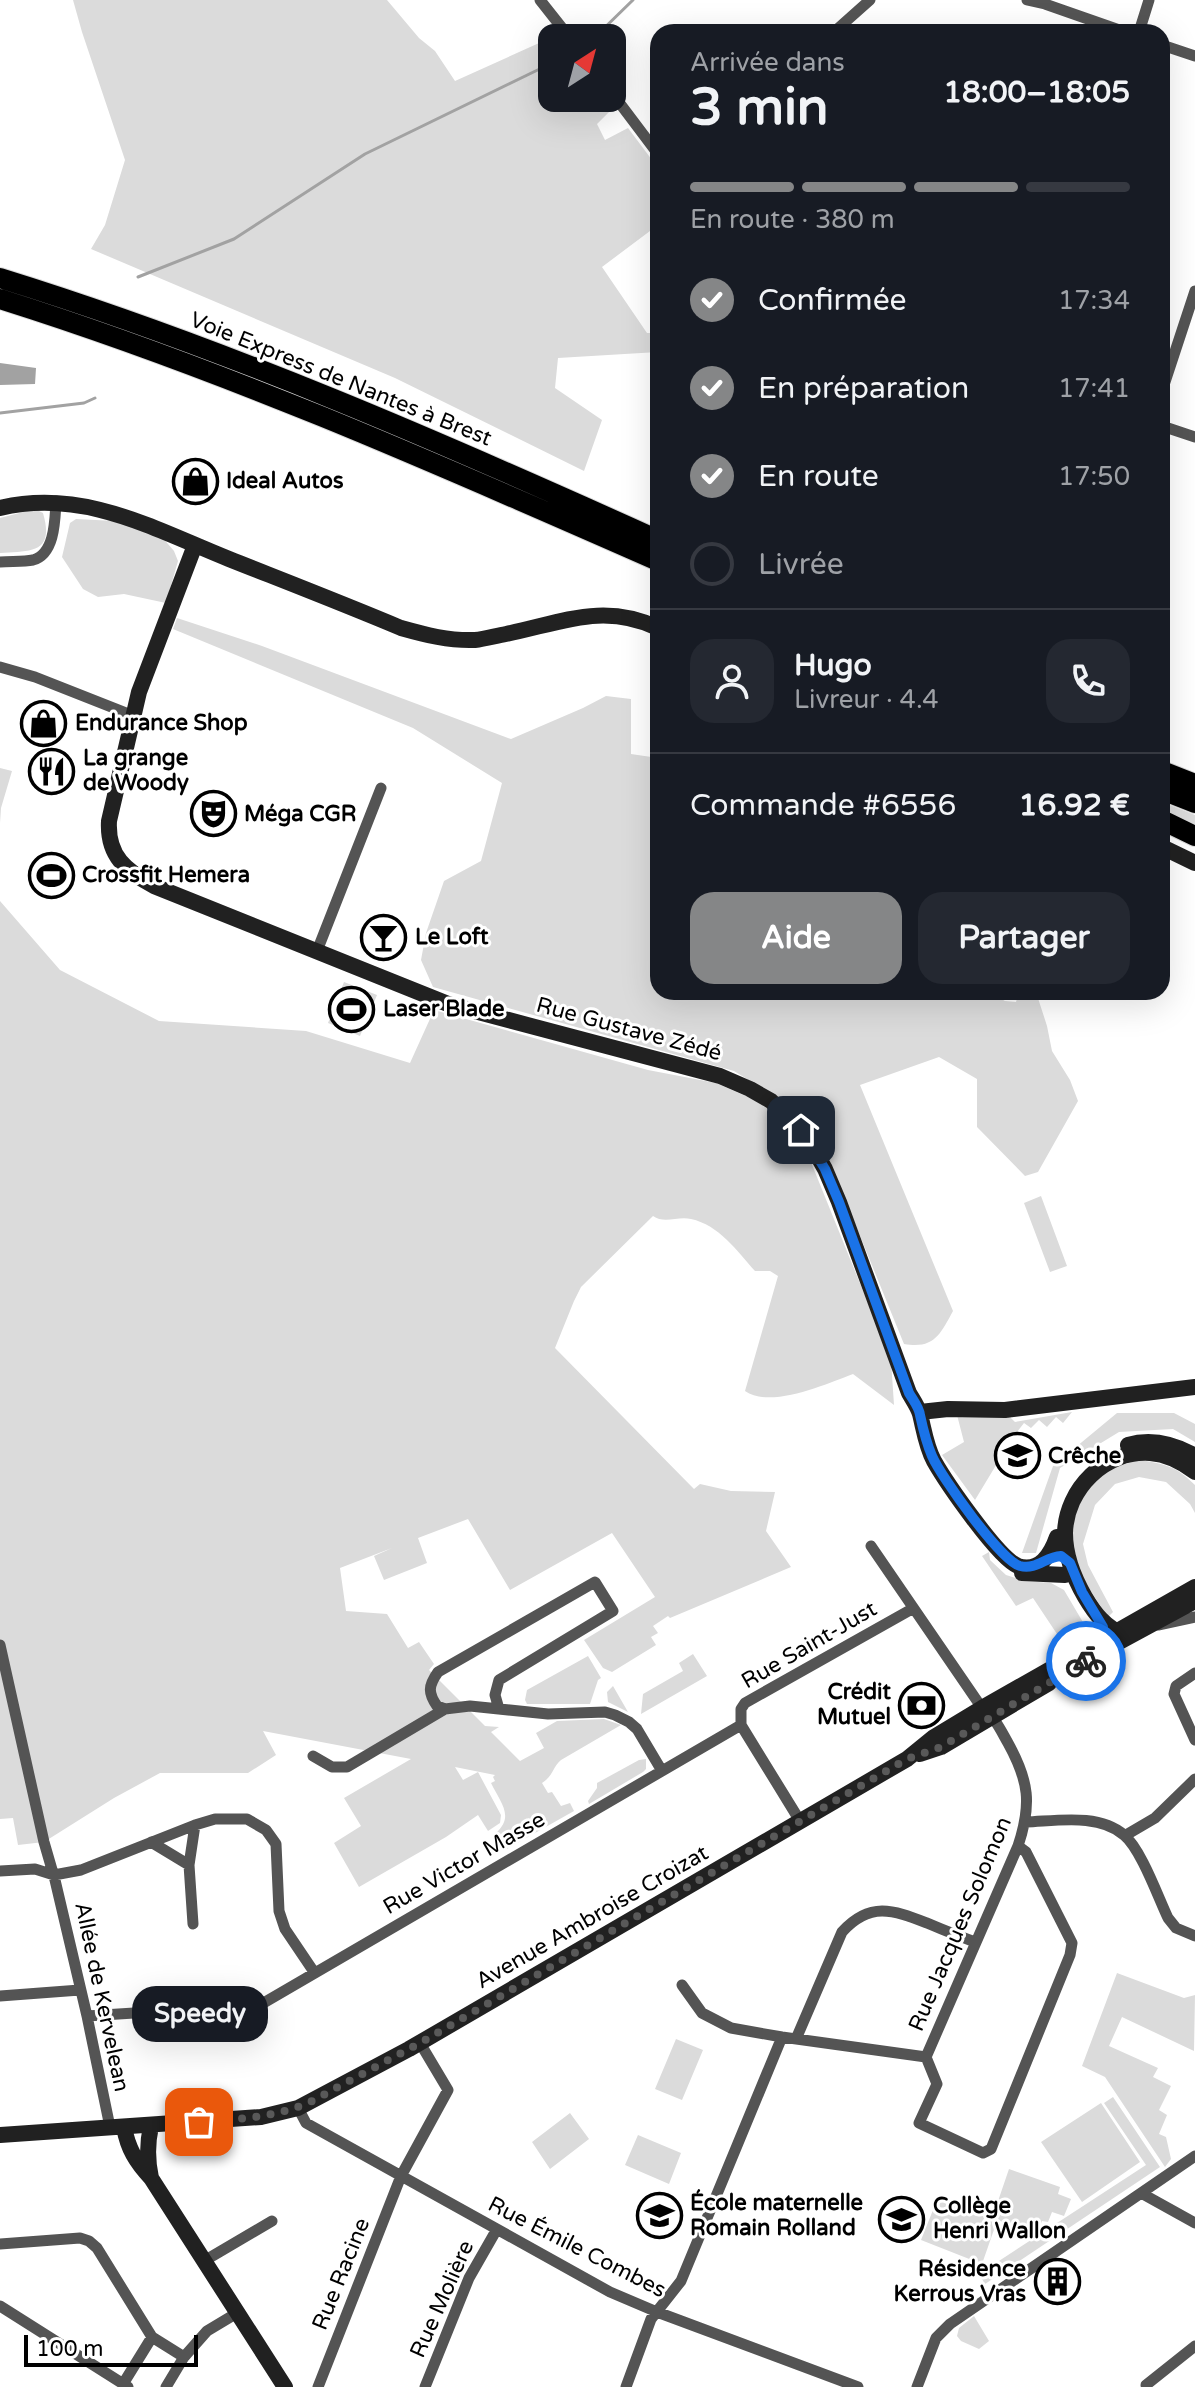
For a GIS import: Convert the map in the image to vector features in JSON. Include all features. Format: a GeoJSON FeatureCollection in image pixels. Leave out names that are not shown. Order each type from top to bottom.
{"type":"FeatureCollection","features":[{"type":"Feature","properties":{"kind":"highway"},"geometry":{"type":"LineString","coordinates":[[0,265],[24,273],[52,294]]}},
{"type":"Feature","properties":{"kind":"highway","name":"Voie Express de Nantes à Brest"},"geometry":{"type":"LineString","coordinates":[[0,278],[223,355],[320,393],[650,536]]}},
{"type":"Feature","properties":{"kind":"highway","name":"Voie Express de Nantes à Brest"},"geometry":{"type":"LineString","coordinates":[[0,299],[242,384],[650,558]]}},
{"type":"Feature","properties":{"kind":"highway"},"geometry":{"type":"LineString","coordinates":[[578,526],[604,545],[650,567]]}},
{"type":"Feature","properties":{"kind":"highway"},"geometry":{"type":"LineString","coordinates":[[1170,762],[1195,772]]}},
{"type":"Feature","properties":{"kind":"highway"},"geometry":{"type":"LineString","coordinates":[[1170,774],[1195,784]]}},
{"type":"Feature","properties":{"kind":"highway"},"geometry":{"type":"LineString","coordinates":[[1170,793],[1195,803]]}},
{"type":"Feature","properties":{"kind":"highway"},"geometry":{"type":"LineString","coordinates":[[1170,824],[1195,836]]}},
{"type":"Feature","properties":{"kind":"street"},"geometry":{"type":"LineString","coordinates":[[540,0],[559,24]]}},
{"type":"Feature","properties":{"kind":"street"},"geometry":{"type":"LineString","coordinates":[[843,24],[870,0]]}},
{"type":"Feature","properties":{"kind":"street"},"geometry":{"type":"LineString","coordinates":[[1027,0],[1102,24]]}},
{"type":"Feature","properties":{"kind":"street"},"geometry":{"type":"LineString","coordinates":[[1142,24],[1149,0]]}},
{"type":"Feature","properties":{"kind":"street"},"geometry":{"type":"LineString","coordinates":[[1170,48],[1195,56]]}},
{"type":"Feature","properties":{"kind":"street"},"geometry":{"type":"LineString","coordinates":[[626,112],[650,143]]}},
{"type":"Feature","properties":{"kind":"street"},"geometry":{"type":"LineString","coordinates":[[1170,367],[1195,291]]}},
{"type":"Feature","properties":{"kind":"street"},"geometry":{"type":"LineString","coordinates":[[1170,429],[1195,437]]}},
{"type":"Feature","properties":{"kind":"street"},"geometry":{"type":"LineString","coordinates":[[0,562],[35,560],[45,553],[50,544],[56,501]]}},
{"type":"Feature","properties":{"kind":"street"},"geometry":{"type":"LineString","coordinates":[[0,508],[56,501],[122,515],[401,628],[440,639],[477,640],[574,616],[607,614],[650,625]]}},
{"type":"Feature","properties":{"kind":"street","name":"Rue Gustave Zédé"},"geometry":{"type":"LineString","coordinates":[[195,545],[139,692],[109,821],[108,834],[115,854],[127,871],[154,886],[448,1004],[720,1076],[771,1101],[801,1130],[825,1169],[909,1393],[920,1412],[921,1427],[934,1461],[978,1524]]}},
{"type":"Feature","properties":{"kind":"street"},"geometry":{"type":"LineString","coordinates":[[0,667],[35,677],[134,716]]}},
{"type":"Feature","properties":{"kind":"street"},"geometry":{"type":"LineString","coordinates":[[317,951],[381,788]]}},
{"type":"Feature","properties":{"kind":"street"},"geometry":{"type":"LineString","coordinates":[[1170,852],[1195,863]]}},
{"type":"Feature","properties":{"kind":"street"},"geometry":{"type":"LineString","coordinates":[[920,1412],[1005,1410],[1195,1387]]}},
{"type":"Feature","properties":{"kind":"street"},"geometry":{"type":"LineString","coordinates":[[1108,1638],[1087,1615],[1061,1562],[1057,1537],[1060,1512],[1074,1482],[1104,1455],[1139,1442],[1180,1448],[1195,1456]]}},
{"type":"Feature","properties":{"kind":"street"},"geometry":{"type":"LineString","coordinates":[[1061,1562],[1068,1514],[1080,1487],[1098,1469],[1124,1456],[1154,1453],[1175,1460],[1195,1472]]}},
{"type":"Feature","properties":{"kind":"street"},"geometry":{"type":"LineString","coordinates":[[978,1524],[996,1556],[1010,1569],[1031,1574],[1061,1562]]}},
{"type":"Feature","properties":{"kind":"street"},"geometry":{"type":"LineString","coordinates":[[978,1524],[1017,1565],[1061,1562]]}},
{"type":"Feature","properties":{"kind":"street","name":"Rue Jacques Solomon"},"geometry":{"type":"LineString","coordinates":[[871,1546],[912,1609],[988,1712],[1018,1760],[1026,1782],[1026,1822],[1018,1846],[926,2057]]}},
{"type":"Feature","properties":{"kind":"street"},"geometry":{"type":"LineString","coordinates":[[445,1709],[437,1706],[429,1693],[430,1683],[438,1672],[595,1582],[613,1611],[499,1680],[495,1695],[499,1709]]}},
{"type":"Feature","properties":{"kind":"street"},"geometry":{"type":"LineString","coordinates":[[1085,1656],[1108,1638],[1195,1587]]}},
{"type":"Feature","properties":{"kind":"street"},"geometry":{"type":"LineString","coordinates":[[1149,1627],[1195,1601]]}},
{"type":"Feature","properties":{"kind":"street","name":"Rue Saint-Just"},"geometry":{"type":"LineString","coordinates":[[741,1725],[741,1709],[745,1703],[912,1609]]}},
{"type":"Feature","properties":{"kind":"street"},"geometry":{"type":"LineString","coordinates":[[1108,1638],[1195,1617]]}},
{"type":"Feature","properties":{"kind":"street","name":"Allée de Kervelean"},"geometry":{"type":"LineString","coordinates":[[0,1645],[44,1842],[117,2127]]}},
{"type":"Feature","properties":{"kind":"street","name":"Avenue Ambroise Croizat"},"geometry":{"type":"LineString","coordinates":[[0,2135],[261,2117],[298,2108],[420,2043],[907,1759],[934,1737],[988,1712],[1085,1656]]}},
{"type":"Feature","properties":{"kind":"street","name":"Avenue Ambroise Croizat"},"geometry":{"type":"LineString","coordinates":[[907,1759],[941,1747],[1029,1682],[1085,1656]]}},
{"type":"Feature","properties":{"kind":"street"},"geometry":{"type":"LineString","coordinates":[[1195,1673],[1176,1686],[1174,1694],[1195,1740]]}},
{"type":"Feature","properties":{"kind":"street"},"geometry":{"type":"LineString","coordinates":[[313,1756],[332,1767],[347,1767],[445,1709],[470,1706],[548,1714],[605,1712],[615,1715],[637,1729],[662,1771]]}},
{"type":"Feature","properties":{"kind":"street"},"geometry":{"type":"LineString","coordinates":[[741,1725],[800,1821]]}},
{"type":"Feature","properties":{"kind":"street","name":"Rue Victor Masse"},"geometry":{"type":"LineString","coordinates":[[87,2016],[260,2005],[741,1725]]}},
{"type":"Feature","properties":{"kind":"street"},"geometry":{"type":"LineString","coordinates":[[1126,1835],[1155,1818],[1195,1779]]}},
{"type":"Feature","properties":{"kind":"street"},"geometry":{"type":"LineString","coordinates":[[0,1871],[35,1869],[54,1875],[81,1870],[195,1825],[215,1819],[247,1819],[266,1830],[276,1844],[279,1911],[285,1929],[314,1972]]}},
{"type":"Feature","properties":{"kind":"street"},"geometry":{"type":"LineString","coordinates":[[1026,1822],[1092,1822],[1126,1835],[1168,1918],[1176,1928],[1195,1936]]}},
{"type":"Feature","properties":{"kind":"street"},"geometry":{"type":"LineString","coordinates":[[193,1924],[189,1865],[195,1825]]}},
{"type":"Feature","properties":{"kind":"street"},"geometry":{"type":"LineString","coordinates":[[151,1842],[189,1865]]}},
{"type":"Feature","properties":{"kind":"street"},"geometry":{"type":"LineString","coordinates":[[682,1985],[702,2013],[731,2028],[926,2057],[937,2084],[919,2123],[983,2153],[991,2149],[1070,1955],[1072,1943],[1026,1852],[1018,1846]]}},
{"type":"Feature","properties":{"kind":"street"},"geometry":{"type":"LineString","coordinates":[[796,2039],[842,1932],[862,1914],[890,1910],[975,1942]]}},
{"type":"Feature","properties":{"kind":"street"},"geometry":{"type":"LineString","coordinates":[[0,1996],[80,1990]]}},
{"type":"Feature","properties":{"kind":"street"},"geometry":{"type":"LineString","coordinates":[[626,2387],[648,2325],[681,2281],[782,2037]]}},
{"type":"Feature","properties":{"kind":"street","name":"Rue Racine"},"geometry":{"type":"LineString","coordinates":[[318,2387],[401,2176],[448,2090],[420,2043]]}},
{"type":"Feature","properties":{"kind":"street","name":"Rue Émile Combes"},"geometry":{"type":"LineString","coordinates":[[298,2108],[306,2123],[610,2292],[849,2386]]}},
{"type":"Feature","properties":{"kind":"street"},"geometry":{"type":"LineString","coordinates":[[151,2126],[147,2163],[151,2178]]}},
{"type":"Feature","properties":{"kind":"street"},"geometry":{"type":"LineString","coordinates":[[117,2127],[136,2162],[151,2178],[285,2387]]}},
{"type":"Feature","properties":{"kind":"street"},"geometry":{"type":"LineString","coordinates":[[917,2387],[936,2338],[950,2324],[1195,2156]]}},
{"type":"Feature","properties":{"kind":"street"},"geometry":{"type":"LineString","coordinates":[[1141,2193],[1195,2223]]}},
{"type":"Feature","properties":{"kind":"street"},"geometry":{"type":"LineString","coordinates":[[204,2261],[272,2221]]}},
{"type":"Feature","properties":{"kind":"street","name":"Rue Molière"},"geometry":{"type":"LineString","coordinates":[[425,2387],[469,2278],[497,2229]]}},
{"type":"Feature","properties":{"kind":"street"},"geometry":{"type":"LineString","coordinates":[[0,2244],[80,2238],[89,2241],[97,2248],[152,2337],[184,2357]]}},
{"type":"Feature","properties":{"kind":"street"},"geometry":{"type":"LineString","coordinates":[[0,2306],[125,2385],[152,2337]]}},
{"type":"Feature","properties":{"kind":"street"},"geometry":{"type":"LineString","coordinates":[[166,2387],[184,2357],[207,2331],[237,2313]]}},
{"type":"Feature","properties":{"kind":"street"},"geometry":{"type":"LineString","coordinates":[[1148,2387],[1146,2385],[1195,2346]]}},
{"type":"Feature","properties":{"kind":"shaded area"},"geometry":{"type":"Polygon","coordinates":[[[73,0],[387,0],[419,38],[435,51],[455,81],[538,44],[538,112],[609,112],[597,124],[605,140],[628,128],[650,157],[650,231],[602,267],[647,333],[650,333],[650,352],[558,358],[555,388],[602,420],[584,471],[395,378],[91,249],[105,225],[125,160],[73,0]]]}},
{"type":"Feature","properties":{"kind":"shaded area"},"geometry":{"type":"Polygon","coordinates":[[[0,363],[36,368],[35,384],[0,385],[0,363]]]}},
{"type":"Feature","properties":{"kind":"shaded area"},"geometry":{"type":"Polygon","coordinates":[[[35,509],[43,513],[46,536],[43,543],[30,550],[0,553],[0,518],[35,509]]]}},
{"type":"Feature","properties":{"kind":"shaded area"},"geometry":{"type":"Polygon","coordinates":[[[76,519],[115,521],[162,537],[178,561],[166,603],[124,594],[98,597],[83,589],[62,557],[70,523],[76,519]]]}},
{"type":"Feature","properties":{"kind":"shaded area"},"geometry":{"type":"Polygon","coordinates":[[[177,618],[262,646],[511,739],[606,696],[631,699],[631,754],[650,757],[650,1000],[1039,1000],[1052,1051],[1070,1080],[1078,1101],[1038,1172],[1025,1176],[977,1127],[977,1079],[939,1057],[860,1085],[953,1311],[940,1333],[929,1342],[904,1344],[823,1145],[804,1114],[734,1071],[433,987],[421,960],[426,933],[444,881],[481,861],[502,783],[413,728],[173,629],[177,618]]]}},
{"type":"Feature","properties":{"kind":"shaded area"},"geometry":{"type":"Polygon","coordinates":[[[0,768],[12,771],[0,823],[0,768]]]}},
{"type":"Feature","properties":{"kind":"shaded area"},"geometry":{"type":"Polygon","coordinates":[[[1170,805],[1195,815],[1195,827],[1170,816],[1170,805]]]}},
{"type":"Feature","properties":{"kind":"shaded area"},"geometry":{"type":"Polygon","coordinates":[[[0,901],[60,970],[159,1021],[306,1031],[410,1063],[434,1010],[648,1070],[716,1083],[766,1105],[802,1140],[891,1360],[894,1405],[853,1374],[814,1389],[783,1396],[756,1396],[745,1391],[778,1276],[770,1271],[755,1271],[719,1233],[691,1219],[653,1216],[581,1287],[555,1348],[694,1489],[700,1484],[731,1491],[775,1492],[766,1531],[791,1567],[670,1618],[668,1616],[653,1626],[658,1633],[651,1637],[656,1645],[612,1672],[603,1668],[584,1640],[655,1597],[612,1533],[510,1590],[468,1519],[418,1538],[427,1563],[384,1580],[374,1556],[392,1548],[340,1568],[346,1611],[387,1614],[408,1648],[419,1642],[434,1664],[429,1670],[485,1726],[499,1727],[491,1732],[520,1761],[544,1748],[536,1733],[557,1721],[604,1719],[621,1725],[561,1760],[542,1783],[561,1806],[570,1803],[574,1811],[505,1850],[496,1833],[502,1827],[505,1815],[491,1783],[495,1781],[495,1775],[455,1767],[463,1780],[478,1772],[501,1815],[500,1823],[488,1831],[478,1815],[359,1887],[334,1843],[361,1826],[344,1798],[411,1759],[263,1731],[276,1755],[248,1773],[160,1773],[44,1842],[18,1845],[13,1818],[0,1819],[0,901]]]}},
{"type":"Feature","properties":{"kind":"shaded area","name":"Laser Blade"},"geometry":{"type":"Polygon","coordinates":[[[344,982],[377,995],[360,1036],[328,1023],[344,982]]]}},
{"type":"Feature","properties":{"kind":"shaded area"},"geometry":{"type":"Polygon","coordinates":[[[1041,1196],[1067,1266],[1050,1272],[1024,1203],[1041,1196]]]}},
{"type":"Feature","properties":{"kind":"shaded area"},"geometry":{"type":"Polygon","coordinates":[[[1072,1412],[1063,1423],[1056,1417],[1047,1427],[1039,1420],[1031,1428],[1024,1423],[975,1500],[942,1455],[964,1442],[957,1415],[1010,1417],[1015,1422],[1072,1412]]]}},
{"type":"Feature","properties":{"kind":"shaded area"},"geometry":{"type":"Polygon","coordinates":[[[1117,1413],[1174,1413],[1195,1424],[1195,1442],[1173,1429],[1119,1432],[1060,1468],[1036,1553],[1022,1553],[1053,1466],[1117,1413]]]}},
{"type":"Feature","properties":{"kind":"shaded area"},"geometry":{"type":"Polygon","coordinates":[[[1140,1460],[1170,1467],[1195,1485],[1195,1513],[1190,1504],[1166,1482],[1139,1477],[1115,1484],[1095,1505],[1083,1544],[1088,1565],[1113,1612],[1108,1617],[1076,1561],[1071,1531],[1074,1515],[1082,1494],[1096,1478],[1105,1471],[1140,1460]]]}},
{"type":"Feature","properties":{"kind":"shaded area"},"geometry":{"type":"Polygon","coordinates":[[[989,1552],[990,1560],[1006,1575],[1025,1581],[1051,1583],[1064,1590],[1084,1624],[1081,1633],[1065,1646],[1033,1598],[1016,1606],[982,1556],[989,1552]]]}},
{"type":"Feature","properties":{"kind":"shaded area"},"geometry":{"type":"Polygon","coordinates":[[[693,1654],[707,1676],[641,1714],[643,1694],[683,1671],[679,1663],[693,1654]]]}},
{"type":"Feature","properties":{"kind":"shaded area"},"geometry":{"type":"Polygon","coordinates":[[[588,1656],[601,1678],[590,1704],[527,1704],[527,1690],[588,1656]]]}},
{"type":"Feature","properties":{"kind":"shaded area"},"geometry":{"type":"Polygon","coordinates":[[[613,1686],[628,1712],[608,1702],[607,1692],[613,1686]]]}},
{"type":"Feature","properties":{"kind":"shaded area"},"geometry":{"type":"Polygon","coordinates":[[[646,1759],[643,1772],[589,1804],[597,1783],[646,1759]]]}},
{"type":"Feature","properties":{"kind":"shaded area"},"geometry":{"type":"Polygon","coordinates":[[[1117,1973],[1184,1998],[1195,1995],[1194,2051],[1122,2017],[1109,2046],[1158,2068],[1153,2077],[1171,2086],[1159,2110],[1167,2115],[1159,2134],[1166,2137],[1171,2159],[1165,2167],[1105,2077],[1082,2066],[1117,1973]]]}},
{"type":"Feature","properties":{"kind":"shaded area"},"geometry":{"type":"Polygon","coordinates":[[[676,2039],[703,2050],[682,2100],[655,2089],[676,2039]]]}},
{"type":"Feature","properties":{"kind":"shaded area"},"geometry":{"type":"Polygon","coordinates":[[[1113,2097],[1160,2167],[985,2284],[979,2274],[1146,2165],[1104,2103],[1113,2097]]]}},
{"type":"Feature","properties":{"kind":"shaded area"},"geometry":{"type":"Polygon","coordinates":[[[1101,2103],[1140,2162],[1082,2202],[1041,2142],[1101,2103]]]}},
{"type":"Feature","properties":{"kind":"shaded area"},"geometry":{"type":"Polygon","coordinates":[[[570,2113],[589,2139],[550,2169],[532,2142],[570,2113]]]}},
{"type":"Feature","properties":{"kind":"shaded area"},"geometry":{"type":"Polygon","coordinates":[[[638,2135],[681,2153],[669,2184],[625,2165],[638,2135]]]}},
{"type":"Feature","properties":{"kind":"shaded area"},"geometry":{"type":"Polygon","coordinates":[[[1009,2169],[1060,2187],[1058,2194],[1071,2199],[1064,2216],[1052,2212],[1048,2222],[1042,2221],[1037,2234],[997,2220],[1002,2206],[997,2204],[1009,2169]]]}},
{"type":"Feature","properties":{"kind":"shaded area"},"geometry":{"type":"Polygon","coordinates":[[[937,2200],[997,2221],[982,2264],[921,2240],[937,2200]]]}},
{"type":"Feature","properties":{"kind":"shaded area"},"geometry":{"type":"Polygon","coordinates":[[[974,2316],[989,2341],[979,2349],[957,2336],[959,2328],[974,2316]]]}},
{"type":"Feature","properties":{"kind":"waterway"},"geometry":{"type":"LineString","coordinates":[[608,24],[633,0]]}},
{"type":"Feature","properties":{"kind":"waterway"},"geometry":{"type":"LineString","coordinates":[[138,277],[234,239],[365,154],[538,70]]}},
{"type":"Feature","properties":{"kind":"waterway"},"geometry":{"type":"LineString","coordinates":[[0,413],[84,403],[95,398]]}},
{"type":"Feature","properties":{"kind":"way so far"},"geometry":{"type":"LineString","coordinates":[[199,2122],[261,2117],[298,2108],[312,2101],[420,2043],[907,1759],[941,1747],[1086,1661]]}},
{"type":"Feature","properties":{"kind":"place","name":"Ideal Autos"},"geometry":{"type":"Point","coordinates":[195,481]}},
{"type":"Feature","properties":{"kind":"place","name":"Endurance Shop"},"geometry":{"type":"Point","coordinates":[44,723]}},
{"type":"Feature","properties":{"kind":"place","name":"La grange de Woody"},"geometry":{"type":"Point","coordinates":[52,771]}},
{"type":"Feature","properties":{"kind":"place","name":"Méga CGR"},"geometry":{"type":"Point","coordinates":[213,814]}},
{"type":"Feature","properties":{"kind":"place","name":"Crossfit Hemera"},"geometry":{"type":"Point","coordinates":[51,875]}},
{"type":"Feature","properties":{"kind":"place","name":"Le Loft"},"geometry":{"type":"Point","coordinates":[384,937]}},
{"type":"Feature","properties":{"kind":"place","name":"Laser Blade"},"geometry":{"type":"Point","coordinates":[352,1009]}},
{"type":"Feature","properties":{"kind":"place","name":"Crêche"},"geometry":{"type":"Point","coordinates":[1017,1456]}},
{"type":"Feature","properties":{"kind":"place","name":"Crédit Mutuel"},"geometry":{"type":"Point","coordinates":[922,1705]}},
{"type":"Feature","properties":{"kind":"place","name":"Speedy"},"geometry":{"type":"Point","coordinates":[199,2122]}},
{"type":"Feature","properties":{"kind":"place","name":"École maternelle Romain Rolland"},"geometry":{"type":"Point","coordinates":[659,2216]}},
{"type":"Feature","properties":{"kind":"place","name":"Collège Henri Wallon"},"geometry":{"type":"Point","coordinates":[902,2219]}},
{"type":"Feature","properties":{"kind":"place","name":"Résidence Kerrous Vras"},"geometry":{"type":"Point","coordinates":[1057,2282]}},
{"type":"Feature","properties":{"kind":"route"},"geometry":{"type":"LineString","coordinates":[[801,1130],[825,1169],[839,1202],[909,1393],[920,1412],[921,1427],[934,1461],[978,1524],[1009,1560],[1025,1567],[1042,1563],[1049,1557],[1061,1556],[1070,1563],[1082,1592],[1103,1627],[1103,1640],[1086,1661]]}}]}
